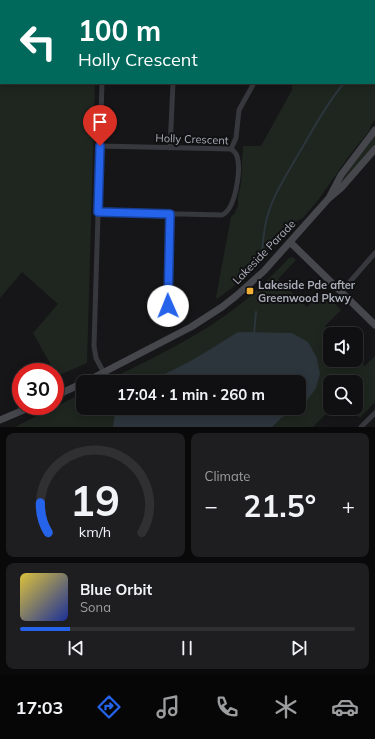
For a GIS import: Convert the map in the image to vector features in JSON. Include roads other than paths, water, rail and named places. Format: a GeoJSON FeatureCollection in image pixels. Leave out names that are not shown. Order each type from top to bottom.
{"type":"FeatureCollection","features":[{"type":"Feature","properties":{"kind":"street"},"geometry":{"type":"LineString","coordinates":[[102,84],[94,349],[96,358],[104,373]]}},
{"type":"Feature","properties":{"kind":"street"},"geometry":{"type":"LineString","coordinates":[[170,148],[174,84]]}},
{"type":"Feature","properties":{"kind":"street"},"geometry":{"type":"LineString","coordinates":[[231,149],[236,138],[237,116],[239,110],[253,84]]}},
{"type":"Feature","properties":{"kind":"street","name":"Lakeside Parade"},"geometry":{"type":"LineString","coordinates":[[329,198],[341,175],[375,130]]}},
{"type":"Feature","properties":{"kind":"street","name":"Holly Crescent"},"geometry":{"type":"LineString","coordinates":[[98,212],[225,214],[228,211],[235,193],[238,179],[238,157],[231,149],[100,146]]}},
{"type":"Feature","properties":{"kind":"street","name":"Lakeside Parade"},"geometry":{"type":"LineString","coordinates":[[100,375],[181,332],[222,307],[255,279],[329,198],[342,187],[375,149]]}},
{"type":"Feature","properties":{"kind":"street"},"geometry":{"type":"LineString","coordinates":[[170,214],[168,300],[171,312]]}},
{"type":"Feature","properties":{"kind":"street"},"geometry":{"type":"LineString","coordinates":[[290,242],[375,325]]}},
{"type":"Feature","properties":{"kind":"street"},"geometry":{"type":"LineString","coordinates":[[341,292],[375,254]]}},
{"type":"Feature","properties":{"kind":"street","name":"Lakeside Parade"},"geometry":{"type":"LineString","coordinates":[[64,392],[76,386]]}},
{"type":"Feature","properties":{"kind":"street"},"geometry":{"type":"LineString","coordinates":[[361,427],[375,413]]}},
{"type":"Feature","properties":{"kind":"street"},"geometry":{"type":"LineString","coordinates":[[0,420],[12,415]]}},
{"type":"Feature","properties":{"kind":"street"},"geometry":{"type":"LineString","coordinates":[[370,418],[375,423]]}},
{"type":"Feature","properties":{"kind":"waterway"},"geometry":{"type":"LineString","coordinates":[[262,253],[266,222],[282,181],[320,117],[343,84]]}},
{"type":"Feature","properties":{"kind":"waterway"},"geometry":{"type":"LineString","coordinates":[[254,335],[256,312]]}},
{"type":"Feature","properties":{"kind":"place","name":"Lakeside Pde after Greenwood Pkwy"},"geometry":{"type":"Point","coordinates":[250,291]}}]}
